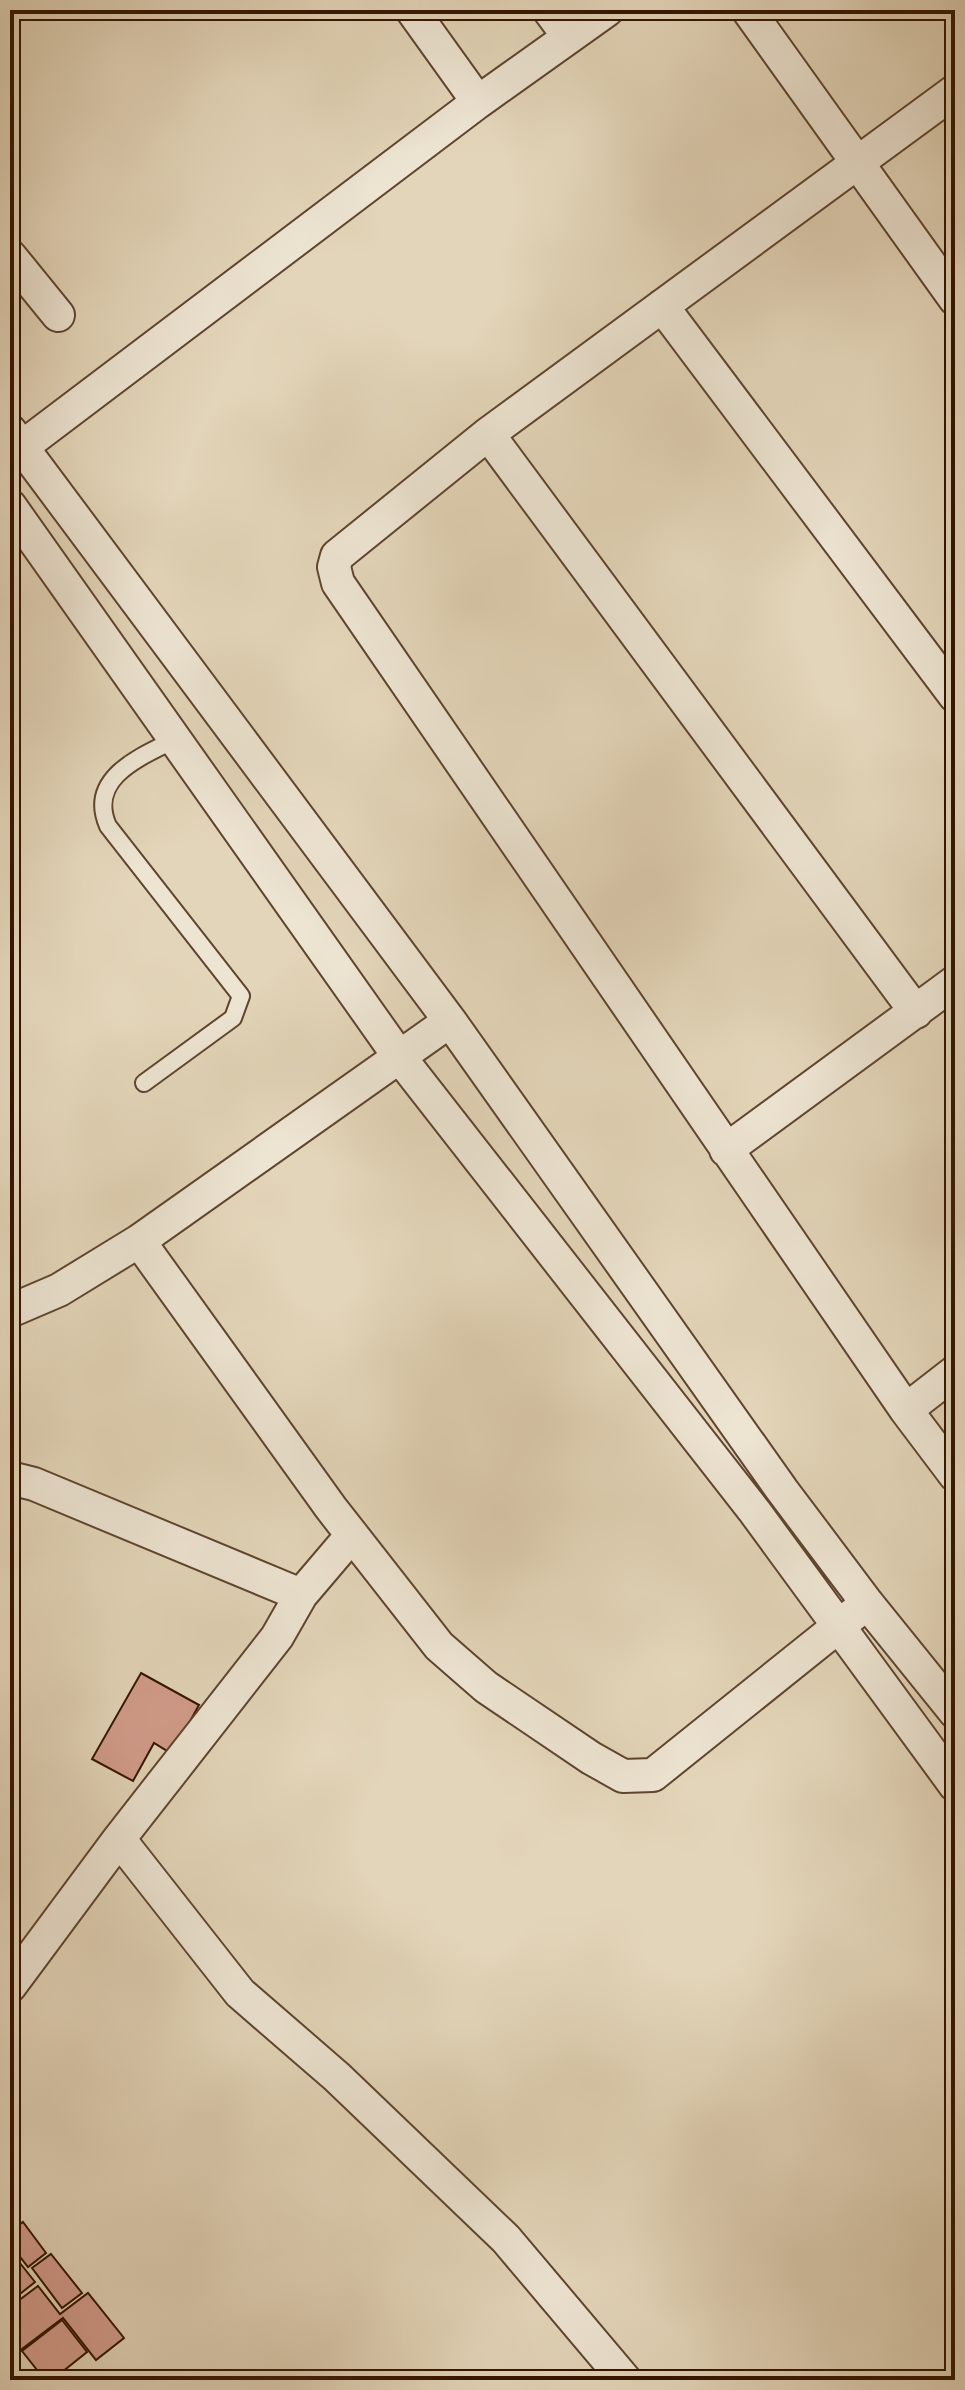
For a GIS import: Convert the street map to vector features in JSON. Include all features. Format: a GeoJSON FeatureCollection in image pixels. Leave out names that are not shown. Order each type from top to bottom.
{"type":"FeatureCollection","features":[{"type":"Feature","properties":{"kind":"street"},"geometry":{"type":"LineString","coordinates":[[412,10],[478,102]]}},
{"type":"Feature","properties":{"kind":"street"},"geometry":{"type":"LineString","coordinates":[[549,10],[569,37]]}},
{"type":"Feature","properties":{"kind":"street"},"geometry":{"type":"LineString","coordinates":[[607,10],[16,439],[450,1021],[782,1490],[867,1603],[955,1712]]}},
{"type":"Feature","properties":{"kind":"street"},"geometry":{"type":"LineString","coordinates":[[748,10],[955,299]]}},
{"type":"Feature","properties":{"kind":"street"},"geometry":{"type":"LineString","coordinates":[[955,91],[488,434],[337,556],[334,567],[338,583],[726,1150],[906,1410],[955,1475]]}},
{"type":"Feature","properties":{"kind":"street"},"geometry":{"type":"LineString","coordinates":[[10,256],[58,315]]}},
{"type":"Feature","properties":{"kind":"street"},"geometry":{"type":"LineString","coordinates":[[662,306],[955,696]]}},
{"type":"Feature","properties":{"kind":"street"},"geometry":{"type":"LineString","coordinates":[[488,434],[916,1012]]}},
{"type":"Feature","properties":{"kind":"street"},"geometry":{"type":"LineString","coordinates":[[10,506],[398,1055],[755,1512],[955,1785]]}},
{"type":"Feature","properties":{"kind":"street"},"geometry":{"type":"LineString","coordinates":[[726,1150],[955,982]]}},
{"type":"Feature","properties":{"kind":"street"},"geometry":{"type":"LineString","coordinates":[[10,1311],[59,1290],[139,1241],[450,1021]]}},
{"type":"Feature","properties":{"kind":"street"},"geometry":{"type":"LineString","coordinates":[[139,1241],[352,1535],[439,1646],[486,1687],[623,1776],[653,1775],[867,1603]]}},
{"type":"Feature","properties":{"kind":"street"},"geometry":{"type":"LineString","coordinates":[[906,1410],[955,1372]]}},
{"type":"Feature","properties":{"kind":"street"},"geometry":{"type":"LineString","coordinates":[[10,1478],[34,1484],[301,1595]]}},
{"type":"Feature","properties":{"kind":"street"},"geometry":{"type":"LineString","coordinates":[[755,1512],[782,1490]]}},
{"type":"Feature","properties":{"kind":"street"},"geometry":{"type":"LineString","coordinates":[[10,1986],[119,1839],[277,1637],[301,1595],[352,1535]]}},
{"type":"Feature","properties":{"kind":"street"},"geometry":{"type":"LineString","coordinates":[[119,1839],[240,1993],[337,2077],[506,2239],[625,2380]]}},
{"type":"Feature","properties":{"kind":"lane"},"geometry":{"type":"LineString","coordinates":[[144,1083],[233,1018],[241,996],[108,826],[103,814],[103,799],[108,786],[129,762],[174,740]]}},
{"type":"Feature","properties":{"kind":"building"},"geometry":{"type":"Polygon","coordinates":[[[141,1673],[199,1705],[172,1754],[154,1743],[133,1781],[92,1759],[141,1673]]]}},
{"type":"Feature","properties":{"kind":"building"},"geometry":{"type":"Polygon","coordinates":[[[23,2222],[46,2253],[28,2267],[10,2244],[10,2232],[23,2222]]]}},
{"type":"Feature","properties":{"kind":"building"},"geometry":{"type":"Polygon","coordinates":[[[12,2253],[35,2282],[10,2302],[10,2255],[12,2253]]]}},
{"type":"Feature","properties":{"kind":"building"},"geometry":{"type":"Polygon","coordinates":[[[51,2254],[82,2293],[62,2308],[32,2268],[51,2254]]]}},
{"type":"Feature","properties":{"kind":"building"},"geometry":{"type":"Polygon","coordinates":[[[38,2286],[60,2314],[88,2293],[124,2338],[96,2360],[63,2318],[10,2358],[10,2307],[38,2286]]]}},
{"type":"Feature","properties":{"kind":"building"},"geometry":{"type":"Polygon","coordinates":[[[62,2320],[87,2352],[52,2380],[45,2380],[22,2351],[62,2320]]]}},
{"type":"Feature","properties":{"kind":"building"},"geometry":{"type":"Polygon","coordinates":[[[245,2372],[252,2380],[235,2380],[245,2372]]]}}]}
